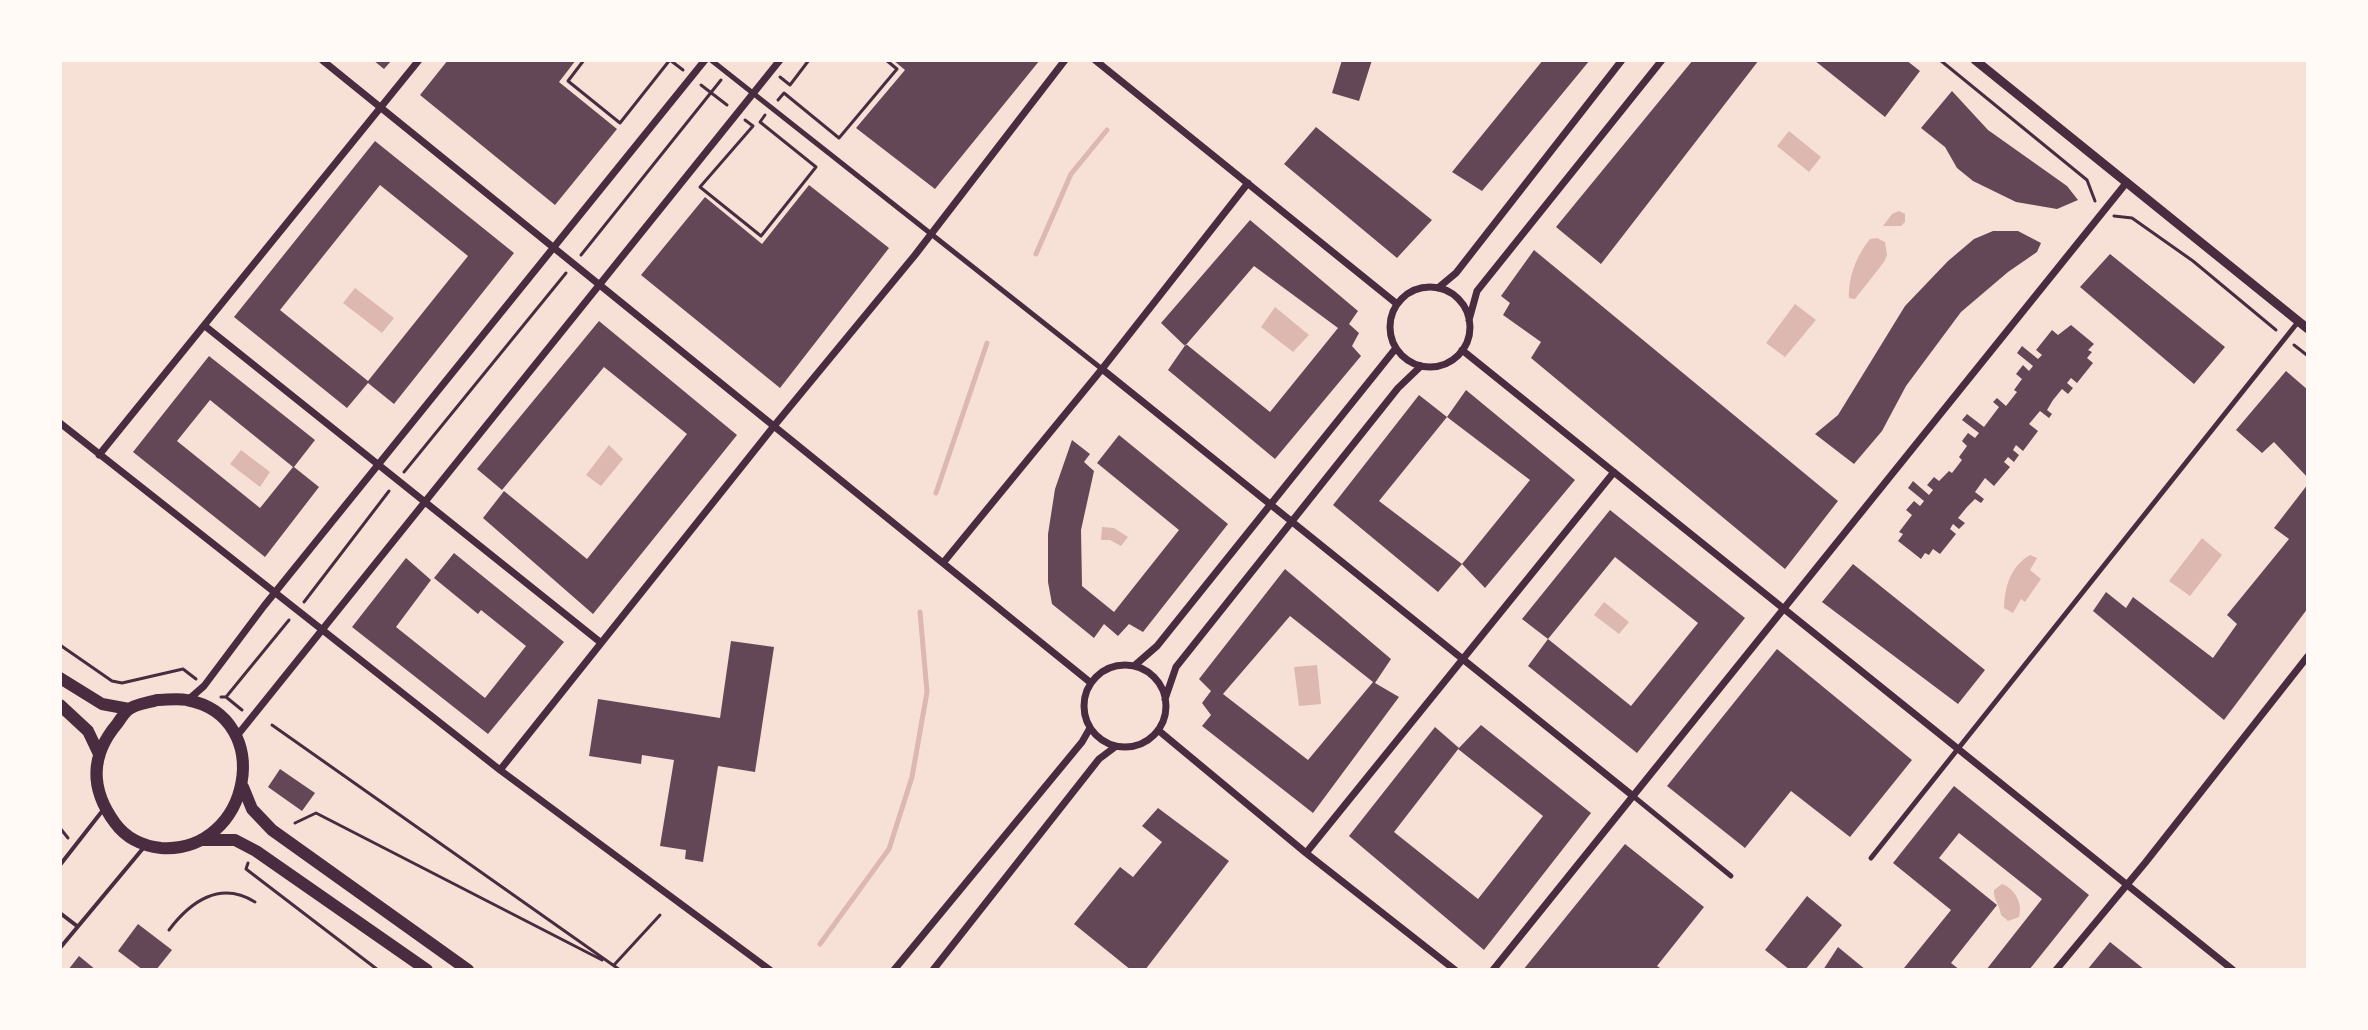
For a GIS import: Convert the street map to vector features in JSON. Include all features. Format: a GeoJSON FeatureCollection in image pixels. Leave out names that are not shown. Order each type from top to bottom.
{"type":"FeatureCollection","features":[{"type":"Feature","properties":{"kind":"main road"},"geometry":{"type":"LineString","coordinates":[[60,678],[102,704],[129,709],[157,700],[188,700],[213,711],[227,723],[236,737],[244,764],[243,787],[235,807],[202,840],[166,848],[145,846],[118,828],[104,808],[96,779],[98,752],[88,731],[60,705]]}},
{"type":"Feature","properties":{"kind":"main road"},"geometry":{"type":"LineString","coordinates":[[98,752],[129,709]]}},
{"type":"Feature","properties":{"kind":"main road"},"geometry":{"type":"LineString","coordinates":[[243,787],[252,809],[272,830],[468,970]]}},
{"type":"Feature","properties":{"kind":"main road"},"geometry":{"type":"LineString","coordinates":[[202,840],[235,840],[256,851],[427,970]]}},
{"type":"Feature","properties":{"kind":"street"},"geometry":{"type":"LineString","coordinates":[[322,60],[1091,683]]}},
{"type":"Feature","properties":{"kind":"street"},"geometry":{"type":"LineString","coordinates":[[99,455],[419,60]]}},
{"type":"Feature","properties":{"kind":"street"},"geometry":{"type":"LineString","coordinates":[[188,700],[204,686],[378,464],[708,60],[1102,369],[1731,876]]}},
{"type":"Feature","properties":{"kind":"street"},"geometry":{"type":"LineString","coordinates":[[236,737],[780,60]]}},
{"type":"Feature","properties":{"kind":"street"},"geometry":{"type":"LineString","coordinates":[[500,770],[931,234],[1065,60]]}},
{"type":"Feature","properties":{"kind":"street"},"geometry":{"type":"LineString","coordinates":[[1095,60],[1397,304]]}},
{"type":"Feature","properties":{"kind":"street"},"geometry":{"type":"LineString","coordinates":[[1438,288],[1456,273],[1622,60]]}},
{"type":"Feature","properties":{"kind":"street"},"geometry":{"type":"LineString","coordinates":[[1469,320],[1453,294],[1438,288],[1423,287],[1408,293],[1397,304],[1391,318],[1390,334],[1406,360],[1421,366],[1436,366],[1451,361],[1462,350],[1477,291],[1662,60]]}},
{"type":"Feature","properties":{"kind":"street"},"geometry":{"type":"LineString","coordinates":[[1975,60],[2308,329]]}},
{"type":"Feature","properties":{"kind":"street"},"geometry":{"type":"LineString","coordinates":[[1493,970],[2127,182]]}},
{"type":"Feature","properties":{"kind":"street"},"geometry":{"type":"LineString","coordinates":[[943,563],[1102,369],[1248,183]]}},
{"type":"Feature","properties":{"kind":"street"},"geometry":{"type":"LineString","coordinates":[[1871,858],[2298,321]]}},
{"type":"Feature","properties":{"kind":"street"},"geometry":{"type":"LineString","coordinates":[[205,326],[600,642]]}},
{"type":"Feature","properties":{"kind":"street"},"geometry":{"type":"LineString","coordinates":[[1134,666],[1157,646],[1396,348]]}},
{"type":"Feature","properties":{"kind":"street"},"geometry":{"type":"LineString","coordinates":[[1462,350],[2233,970]]}},
{"type":"Feature","properties":{"kind":"street"},"geometry":{"type":"LineString","coordinates":[[1165,699],[1176,667],[1398,388],[1421,366]]}},
{"type":"Feature","properties":{"kind":"street"},"geometry":{"type":"LineString","coordinates":[[60,423],[500,770],[770,970]]}},
{"type":"Feature","properties":{"kind":"street"},"geometry":{"type":"LineString","coordinates":[[1306,853],[1614,472]]}},
{"type":"Feature","properties":{"kind":"street"},"geometry":{"type":"LineString","coordinates":[[2056,970],[2308,656]]}},
{"type":"Feature","properties":{"kind":"street"},"geometry":{"type":"LineString","coordinates":[[1118,666],[1134,666],[1160,684],[1165,699],[1165,716],[1147,742],[1132,747],[1115,747],[1101,740],[1090,728],[1084,713],[1084,697],[1091,683],[1103,671],[1118,666]]}},
{"type":"Feature","properties":{"kind":"street"},"geometry":{"type":"LineString","coordinates":[[894,970],[1082,742],[1090,728]]}},
{"type":"Feature","properties":{"kind":"street"},"geometry":{"type":"LineString","coordinates":[[1158,730],[1306,853],[1455,970]]}},
{"type":"Feature","properties":{"kind":"street"},"geometry":{"type":"LineString","coordinates":[[933,970],[1099,759],[1115,747]]}},
{"type":"Feature","properties":{"kind":"lane"},"geometry":{"type":"LineString","coordinates":[[60,865],[104,808]]}},
{"type":"Feature","properties":{"kind":"lane"},"geometry":{"type":"LineString","coordinates":[[60,948],[145,846]]}},
{"type":"Feature","properties":{"kind":"lane"},"geometry":{"type":"LineString","coordinates":[[60,913],[77,926]]}},
{"type":"Feature","properties":{"kind":"path"},"geometry":{"type":"LineString","coordinates":[[584,60],[568,81],[620,123],[670,60],[753,126],[700,187],[761,236],[816,167],[760,122],[784,93],[839,138],[897,69],[886,60]]}},
{"type":"Feature","properties":{"kind":"path"},"geometry":{"type":"LineString","coordinates":[[772,71],[790,85],[809,60]]}},
{"type":"Feature","properties":{"kind":"path"},"geometry":{"type":"LineString","coordinates":[[1940,60],[2087,180],[2101,214],[2132,218],[2193,261],[2308,356]]}},
{"type":"Feature","properties":{"kind":"path"},"geometry":{"type":"LineString","coordinates":[[272,725],[616,969]]}},
{"type":"Feature","properties":{"kind":"path"},"geometry":{"type":"LineString","coordinates":[[295,823],[316,813],[616,969]]}},
{"type":"Feature","properties":{"kind":"path"},"geometry":{"type":"LineString","coordinates":[[60,828],[69,840]]}},
{"type":"Feature","properties":{"kind":"path"},"geometry":{"type":"LineString","coordinates":[[248,863],[246,869],[266,886],[378,970]]}},
{"type":"Feature","properties":{"kind":"path"},"geometry":{"type":"LineString","coordinates":[[169,930],[187,908],[207,896],[236,893],[255,902]]}},
{"type":"Feature","properties":{"kind":"path"},"geometry":{"type":"LineString","coordinates":[[616,969],[660,915]]}},
{"type":"Feature","properties":{"kind":"shaded area"},"geometry":{"type":"Polygon","coordinates":[[[1789,131],[1821,157],[1809,172],[1777,146],[1789,131]]]}},
{"type":"Feature","properties":{"kind":"shaded area"},"geometry":{"type":"Polygon","coordinates":[[[1899,211],[1905,214],[1905,222],[1901,226],[1883,226],[1892,214],[1899,211]]]}},
{"type":"Feature","properties":{"kind":"shaded area"},"geometry":{"type":"Polygon","coordinates":[[[1870,239],[1885,242],[1887,255],[1884,262],[1855,299],[1849,298],[1857,259],[1870,239]]]}},
{"type":"Feature","properties":{"kind":"shaded area"},"geometry":{"type":"Polygon","coordinates":[[[355,288],[394,318],[382,333],[343,303],[355,288]]]}},
{"type":"Feature","properties":{"kind":"shaded area"},"geometry":{"type":"Polygon","coordinates":[[[1795,304],[1816,320],[1785,357],[1766,343],[1795,304]]]}},
{"type":"Feature","properties":{"kind":"shaded area"},"geometry":{"type":"Polygon","coordinates":[[[1275,307],[1309,335],[1293,352],[1261,327],[1275,307]]]}},
{"type":"Feature","properties":{"kind":"shaded area"},"geometry":{"type":"Polygon","coordinates":[[[609,445],[623,459],[601,486],[586,475],[609,445]]]}},
{"type":"Feature","properties":{"kind":"shaded area"},"geometry":{"type":"Polygon","coordinates":[[[241,450],[270,472],[260,487],[230,464],[241,450]]]}},
{"type":"Feature","properties":{"kind":"shaded area"},"geometry":{"type":"Polygon","coordinates":[[[1102,527],[1114,528],[1128,537],[1121,546],[1110,540],[1101,540],[1102,527]]]}},
{"type":"Feature","properties":{"kind":"shaded area"},"geometry":{"type":"Polygon","coordinates":[[[2202,538],[2222,555],[2190,596],[2169,581],[2202,538]]]}},
{"type":"Feature","properties":{"kind":"shaded area"},"geometry":{"type":"Polygon","coordinates":[[[2030,555],[2037,558],[2030,570],[2041,579],[2025,602],[2021,599],[2013,613],[2004,608],[2007,585],[2013,571],[2030,555]]]}},
{"type":"Feature","properties":{"kind":"shaded area"},"geometry":{"type":"Polygon","coordinates":[[[1604,602],[1629,622],[1619,634],[1594,615],[1604,602]]]}},
{"type":"Feature","properties":{"kind":"shaded area"},"geometry":{"type":"Polygon","coordinates":[[[1317,665],[1321,704],[1299,706],[1294,667],[1317,665]]]}},
{"type":"Feature","properties":{"kind":"shaded area"},"geometry":{"type":"Polygon","coordinates":[[[2002,884],[2014,893],[2020,907],[2019,917],[2008,921],[2001,915],[1994,893],[2002,884]]]}},
{"type":"Feature","properties":{"kind":"building"},"geometry":{"type":"Polygon","coordinates":[[[373,60],[392,60],[384,69],[373,60]]]}},
{"type":"Feature","properties":{"kind":"building"},"geometry":{"type":"Polygon","coordinates":[[[448,60],[576,60],[559,82],[617,129],[555,205],[420,95],[448,60]]]}},
{"type":"Feature","properties":{"kind":"building"},"geometry":{"type":"Polygon","coordinates":[[[893,60],[1040,60],[935,189],[856,128],[905,70],[893,60]]]}},
{"type":"Feature","properties":{"kind":"building"},"geometry":{"type":"Polygon","coordinates":[[[1342,60],[1372,60],[1359,101],[1332,93],[1342,60]]]}},
{"type":"Feature","properties":{"kind":"building"},"geometry":{"type":"Polygon","coordinates":[[[1543,60],[1590,60],[1482,191],[1452,172],[1543,60]]]}},
{"type":"Feature","properties":{"kind":"building"},"geometry":{"type":"Polygon","coordinates":[[[1693,60],[1759,60],[1601,264],[1556,227],[1693,60]]]}},
{"type":"Feature","properties":{"kind":"building"},"geometry":{"type":"Polygon","coordinates":[[[1814,60],[1906,60],[1920,71],[1885,117],[1814,60]]]}},
{"type":"Feature","properties":{"kind":"building"},"geometry":{"type":"Polygon","coordinates":[[[1952,91],[1988,130],[2067,186],[2078,200],[2057,209],[2016,202],[1973,181],[1957,168],[1945,147],[1921,128],[1952,91]]]}},
{"type":"Feature","properties":{"kind":"building"},"geometry":{"type":"Polygon","coordinates":[[[1316,127],[1432,220],[1397,258],[1284,164],[1316,127]]]}},
{"type":"Feature","properties":{"kind":"building"},"geometry":{"type":"Polygon","coordinates":[[[375,141],[514,253],[394,404],[368,383],[347,408],[234,317],[375,141]],[[380,185],[280,310],[368,381],[468,256],[380,185]]]}},
{"type":"Feature","properties":{"kind":"building"},"geometry":{"type":"Polygon","coordinates":[[[809,185],[889,248],[780,388],[641,275],[705,197],[762,244],[809,185]]]}},
{"type":"Feature","properties":{"kind":"building"},"geometry":{"type":"Polygon","coordinates":[[[1250,220],[1358,311],[1349,324],[1359,333],[1352,346],[1361,356],[1275,459],[1168,370],[1185,346],[1161,323],[1250,220]],[[1254,266],[1186,344],[1270,412],[1338,328],[1254,266]]]}},
{"type":"Feature","properties":{"kind":"building"},"geometry":{"type":"Polygon","coordinates":[[[1993,231],[2018,231],[2041,243],[2037,252],[1961,312],[1906,386],[1882,431],[1854,464],[1815,434],[1838,415],[1905,306],[1948,261],[1974,239],[1993,231]]]}},
{"type":"Feature","properties":{"kind":"building"},"geometry":{"type":"Polygon","coordinates":[[[1534,250],[1838,501],[1785,569],[1531,358],[1541,342],[1503,315],[1510,303],[1501,296],[1534,250]]]}},
{"type":"Feature","properties":{"kind":"building"},"geometry":{"type":"Polygon","coordinates":[[[2110,254],[2225,347],[2194,384],[2080,287],[2110,254]]]}},
{"type":"Feature","properties":{"kind":"building"},"geometry":{"type":"Polygon","coordinates":[[[599,321],[737,435],[593,614],[483,518],[504,491],[587,559],[687,434],[604,367],[502,490],[477,469],[599,321]]]}},
{"type":"Feature","properties":{"kind":"building"},"geometry":{"type":"Polygon","coordinates":[[[2071,325],[2094,344],[2088,350],[2092,352],[2087,358],[2093,363],[2077,383],[2071,378],[2067,383],[2073,388],[2068,394],[2062,389],[2053,400],[2047,410],[2052,414],[2049,418],[2040,411],[2029,424],[2038,431],[2023,451],[2016,445],[2013,450],[2019,455],[2014,462],[2008,457],[2004,462],[2010,467],[1994,486],[1985,478],[1975,492],[1984,499],[1981,503],[1975,499],[1967,507],[1958,518],[1965,523],[1959,529],[1953,524],[1950,529],[1956,534],[1940,554],[1933,549],[1921,559],[1898,541],[1903,534],[1899,532],[1912,515],[1906,510],[1914,501],[1920,506],[1924,501],[1908,488],[1913,481],[1929,495],[1933,490],[1927,485],[1934,477],[1939,481],[1949,471],[1952,473],[1962,460],[1959,457],[1967,446],[1962,441],[1968,433],[1975,438],[1979,433],[1962,420],[1967,414],[1984,427],[1999,407],[1993,402],[1997,398],[2006,406],[2022,379],[2016,374],[2023,365],[2029,371],[2033,366],[2017,353],[2022,346],[2038,359],[2042,355],[2036,350],[2052,330],[2058,335],[2071,325]]]}},
{"type":"Feature","properties":{"kind":"building"},"geometry":{"type":"Polygon","coordinates":[[[209,356],[315,440],[294,467],[319,487],[265,557],[133,452],[209,356]],[[210,400],[177,441],[260,508],[293,467],[210,400]]]}},
{"type":"Feature","properties":{"kind":"building"},"geometry":{"type":"Polygon","coordinates":[[[2286,371],[2308,390],[2308,478],[2274,442],[2262,453],[2236,430],[2286,371]]]}},
{"type":"Feature","properties":{"kind":"building"},"geometry":{"type":"Polygon","coordinates":[[[1466,390],[1575,480],[1485,588],[1462,564],[1530,480],[1447,417],[1466,390]]]}},
{"type":"Feature","properties":{"kind":"building"},"geometry":{"type":"Polygon","coordinates":[[[1419,395],[1447,417],[1379,501],[1462,564],[1438,592],[1333,505],[1419,395]]]}},
{"type":"Feature","properties":{"kind":"building"},"geometry":{"type":"Polygon","coordinates":[[[1119,435],[1228,524],[1143,632],[1129,624],[1118,636],[1104,624],[1094,638],[1052,604],[1048,582],[1048,534],[1055,489],[1072,440],[1090,454],[1084,462],[1094,471],[1081,530],[1082,586],[1114,612],[1179,530],[1097,463],[1119,435]]]}},
{"type":"Feature","properties":{"kind":"building"},"geometry":{"type":"Polygon","coordinates":[[[2308,484],[2308,608],[2224,720],[2093,611],[2106,592],[2126,608],[2133,597],[2213,658],[2237,624],[2227,615],[2289,539],[2274,528],[2308,484]]]}},
{"type":"Feature","properties":{"kind":"building"},"geometry":{"type":"Polygon","coordinates":[[[1610,510],[1745,618],[1637,753],[1528,666],[1548,639],[1522,619],[1610,510]],[[1615,557],[1548,639],[1631,706],[1698,623],[1615,557]]]}},
{"type":"Feature","properties":{"kind":"building"},"geometry":{"type":"Polygon","coordinates":[[[454,553],[564,642],[488,734],[352,627],[406,558],[431,580],[396,627],[485,698],[526,646],[481,610],[478,614],[434,578],[454,553]]]}},
{"type":"Feature","properties":{"kind":"building"},"geometry":{"type":"Polygon","coordinates":[[[1853,564],[1985,670],[1958,704],[1822,602],[1853,564]]]}},
{"type":"Feature","properties":{"kind":"building"},"geometry":{"type":"Polygon","coordinates":[[[1285,569],[1391,659],[1375,683],[1399,697],[1313,813],[1202,726],[1211,715],[1202,703],[1211,691],[1199,679],[1285,569]],[[1290,616],[1223,694],[1308,760],[1373,682],[1290,616]]]}},
{"type":"Feature","properties":{"kind":"building"},"geometry":{"type":"Polygon","coordinates":[[[731,641],[774,647],[755,772],[718,766],[703,862],[685,859],[686,850],[660,846],[674,760],[642,755],[641,764],[589,756],[598,699],[720,718],[731,641]]]}},
{"type":"Feature","properties":{"kind":"building"},"geometry":{"type":"Polygon","coordinates":[[[1777,649],[1912,760],[1850,837],[1791,791],[1745,848],[1667,786],[1777,649]]]}},
{"type":"Feature","properties":{"kind":"building"},"geometry":{"type":"Polygon","coordinates":[[[1481,725],[1591,813],[1484,950],[1349,836],[1435,727],[1459,748],[1481,725]],[[1458,749],[1394,832],[1478,899],[1543,816],[1458,749]]]}},
{"type":"Feature","properties":{"kind":"building"},"geometry":{"type":"Polygon","coordinates":[[[280,769],[315,793],[302,811],[268,787],[280,769]]]}},
{"type":"Feature","properties":{"kind":"building"},"geometry":{"type":"Polygon","coordinates":[[[1954,786],[2089,895],[2029,970],[1986,970],[2042,899],[1959,833],[1939,858],[1997,905],[1951,963],[1960,970],[1904,968],[1951,910],[1893,863],[1954,786]]]}},
{"type":"Feature","properties":{"kind":"building"},"geometry":{"type":"Polygon","coordinates":[[[1158,808],[1229,861],[1145,970],[1131,970],[1074,924],[1120,867],[1133,877],[1162,842],[1142,826],[1158,808]]]}},
{"type":"Feature","properties":{"kind":"building"},"geometry":{"type":"Polygon","coordinates":[[[1625,844],[1704,907],[1657,966],[1663,970],[1523,970],[1625,844]]]}},
{"type":"Feature","properties":{"kind":"building"},"geometry":{"type":"Polygon","coordinates":[[[1807,896],[1842,925],[1805,970],[1790,970],[1765,950],[1807,896]]]}},
{"type":"Feature","properties":{"kind":"building"},"geometry":{"type":"Polygon","coordinates":[[[138,924],[172,950],[156,970],[143,970],[118,951],[138,924]]]}},
{"type":"Feature","properties":{"kind":"building"},"geometry":{"type":"Polygon","coordinates":[[[2110,942],[2145,970],[2087,970],[2110,942]]]}},
{"type":"Feature","properties":{"kind":"building"},"geometry":{"type":"Polygon","coordinates":[[[1838,947],[1866,970],[1823,970],[1838,947]]]}},
{"type":"Feature","properties":{"kind":"building"},"geometry":{"type":"Polygon","coordinates":[[[79,956],[96,970],[68,970],[79,956]]]}},
{"type":"Feature","properties":{"kind":"waterway"},"geometry":{"type":"LineString","coordinates":[[1036,254],[1071,174],[1107,130]]}},
{"type":"Feature","properties":{"kind":"waterway"},"geometry":{"type":"LineString","coordinates":[[936,493],[987,343]]}},
{"type":"Feature","properties":{"kind":"waterway"},"geometry":{"type":"LineString","coordinates":[[820,944],[889,849],[912,777],[927,692],[920,612]]}}]}
